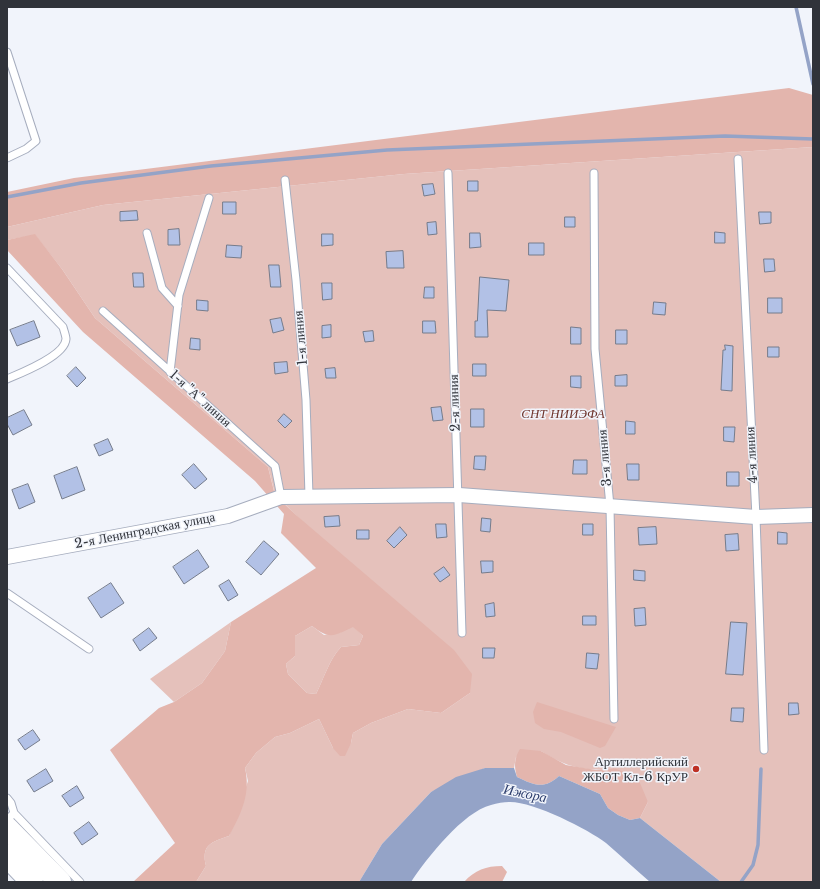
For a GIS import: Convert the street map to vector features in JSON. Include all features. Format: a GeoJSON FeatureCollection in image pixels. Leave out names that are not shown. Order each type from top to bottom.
{"type":"FeatureCollection","features":[{"type":"Feature","properties":{"kind":"highway"},"geometry":{"type":"LineString","coordinates":[[10,820],[60,882]]}},
{"type":"Feature","properties":{"kind":"highway"},"geometry":{"type":"LineString","coordinates":[[7,856],[32,882]]}},
{"type":"Feature","properties":{"kind":"street","name":"2-я Ленинградская улица"},"geometry":{"type":"LineString","coordinates":[[7,557],[228,516],[281,497],[459,495],[756,517],[813,515]]}},
{"type":"Feature","properties":{"kind":"lane"},"geometry":{"type":"LineString","coordinates":[[7,52],[36,141],[26,149],[7,158]]}},
{"type":"Feature","properties":{"kind":"lane","name":"4-я линия"},"geometry":{"type":"LineString","coordinates":[[738,159],[756,517],[764,750]]}},
{"type":"Feature","properties":{"kind":"lane","name":"2-я линия"},"geometry":{"type":"LineString","coordinates":[[448,173],[462,633]]}},
{"type":"Feature","properties":{"kind":"lane","name":"3-я линия"},"geometry":{"type":"LineString","coordinates":[[594,173],[595,349],[610,506],[614,719]]}},
{"type":"Feature","properties":{"kind":"lane","name":"1-я линия"},"geometry":{"type":"LineString","coordinates":[[285,180],[296,280],[306,400],[310,496]]}},
{"type":"Feature","properties":{"kind":"lane"},"geometry":{"type":"LineString","coordinates":[[170,372],[179,295],[209,198]]}},
{"type":"Feature","properties":{"kind":"lane"},"geometry":{"type":"LineString","coordinates":[[147,233],[162,288],[178,306]]}},
{"type":"Feature","properties":{"kind":"lane"},"geometry":{"type":"LineString","coordinates":[[7,268],[63,327],[66,340],[62,349],[44,362],[7,379]]}},
{"type":"Feature","properties":{"kind":"lane","name":"1-я \"А\" линия"},"geometry":{"type":"LineString","coordinates":[[103,311],[275,466],[281,497]]}},
{"type":"Feature","properties":{"kind":"lane"},"geometry":{"type":"LineString","coordinates":[[7,593],[89,649]]}},
{"type":"Feature","properties":{"kind":"lane"},"geometry":{"type":"LineString","coordinates":[[7,798],[11,802],[10,820]]}},
{"type":"Feature","properties":{"kind":"lane"},"geometry":{"type":"LineString","coordinates":[[7,820],[10,820],[80,882]]}},
{"type":"Feature","properties":{"kind":"green space","name":"СНТ НИИЭФА"},"geometry":{"type":"Polygon","coordinates":[[[813,147],[813,882],[721,882],[640,818],[648,802],[614,768],[594,770],[576,767],[558,761],[541,751],[516,757],[514,768],[485,768],[431,792],[382,844],[359,882],[196,882],[206,866],[206,849],[217,840],[229,836],[248,781],[245,768],[256,753],[275,737],[290,733],[319,719],[333,748],[351,743],[353,733],[371,723],[408,709],[441,713],[470,693],[275,494],[268,467],[95,318],[62,269],[35,235],[7,240],[7,227],[103,205],[404,174],[813,147]]]}},
{"type":"Feature","properties":{"kind":"green space"},"geometry":{"type":"Polygon","coordinates":[[[231,622],[225,651],[202,683],[174,702],[150,679],[231,622]]]}},
{"type":"Feature","properties":{"kind":"green space"},"geometry":{"type":"Polygon","coordinates":[[[312,626],[324,635],[341,632],[353,626],[363,636],[359,645],[341,647],[330,663],[316,694],[307,693],[288,674],[286,664],[295,656],[295,636],[312,626]]]}},
{"type":"Feature","properties":{"kind":"shaded area"},"geometry":{"type":"Polygon","coordinates":[[[789,88],[813,95],[813,147],[404,174],[103,205],[7,227],[7,192],[74,178],[789,88]]]}},
{"type":"Feature","properties":{"kind":"shaded area"},"geometry":{"type":"Polygon","coordinates":[[[35,234],[62,269],[95,318],[268,467],[275,495],[296,515],[454,650],[472,674],[470,693],[441,713],[408,709],[371,723],[353,733],[351,743],[345,756],[340,756],[333,748],[319,719],[290,733],[275,737],[256,753],[245,768],[247,786],[241,812],[229,836],[217,840],[206,849],[206,866],[196,882],[133,882],[175,843],[110,750],[159,708],[174,702],[202,683],[225,651],[231,622],[316,568],[281,533],[284,514],[255,481],[83,332],[7,250],[7,240],[35,234]],[[312,626],[295,636],[295,656],[286,664],[288,674],[307,693],[316,694],[330,663],[341,647],[359,645],[363,636],[353,627],[341,633],[332,635],[328,635],[312,626]]]}},
{"type":"Feature","properties":{"kind":"shaded area"},"geometry":{"type":"Polygon","coordinates":[[[537,702],[616,727],[605,746],[600,748],[561,732],[544,729],[535,723],[533,712],[537,702]]]}},
{"type":"Feature","properties":{"kind":"shaded area"},"geometry":{"type":"Polygon","coordinates":[[[520,749],[541,751],[566,765],[596,770],[614,768],[631,775],[640,783],[648,802],[640,818],[630,820],[618,815],[608,808],[600,794],[559,776],[544,785],[529,782],[517,777],[515,763],[520,749]]]}},
{"type":"Feature","properties":{"kind":"shaded area"},"geometry":{"type":"Polygon","coordinates":[[[502,866],[507,872],[502,882],[464,882],[472,874],[481,870],[502,866]]]}},
{"type":"Feature","properties":{"kind":"water","name":"Ижора"},"geometry":{"type":"Polygon","coordinates":[[[485,768],[514,768],[517,777],[539,785],[544,785],[559,776],[600,794],[608,808],[618,815],[630,820],[640,818],[721,882],[650,882],[598,837],[545,811],[519,803],[509,802],[491,805],[480,809],[469,817],[446,837],[411,882],[359,882],[382,844],[431,792],[456,777],[485,768]]]}},
{"type":"Feature","properties":{"kind":"building"},"geometry":{"type":"Polygon","coordinates":[[[468,181],[478,181],[478,191],[468,191],[468,181]]]}},
{"type":"Feature","properties":{"kind":"building"},"geometry":{"type":"Polygon","coordinates":[[[433,184],[435,194],[424,196],[422,185],[433,184]]]}},
{"type":"Feature","properties":{"kind":"building"},"geometry":{"type":"Polygon","coordinates":[[[223,202],[236,202],[236,214],[223,214],[223,202]]]}},
{"type":"Feature","properties":{"kind":"building"},"geometry":{"type":"Polygon","coordinates":[[[137,211],[138,220],[120,221],[120,212],[137,211]]]}},
{"type":"Feature","properties":{"kind":"building"},"geometry":{"type":"Polygon","coordinates":[[[759,212],[771,212],[771,223],[760,224],[759,212]]]}},
{"type":"Feature","properties":{"kind":"building"},"geometry":{"type":"Polygon","coordinates":[[[565,217],[575,217],[575,227],[565,227],[565,217]]]}},
{"type":"Feature","properties":{"kind":"building"},"geometry":{"type":"Polygon","coordinates":[[[436,222],[437,234],[428,235],[427,223],[436,222]]]}},
{"type":"Feature","properties":{"kind":"building"},"geometry":{"type":"Polygon","coordinates":[[[179,229],[180,245],[168,245],[168,230],[179,229]]]}},
{"type":"Feature","properties":{"kind":"building"},"geometry":{"type":"Polygon","coordinates":[[[715,232],[725,233],[725,243],[715,243],[715,232]]]}},
{"type":"Feature","properties":{"kind":"building"},"geometry":{"type":"Polygon","coordinates":[[[470,233],[480,233],[481,247],[470,248],[470,233]]]}},
{"type":"Feature","properties":{"kind":"building"},"geometry":{"type":"Polygon","coordinates":[[[322,234],[333,234],[333,245],[322,246],[322,234]]]}},
{"type":"Feature","properties":{"kind":"building"},"geometry":{"type":"Polygon","coordinates":[[[529,243],[544,243],[544,255],[529,255],[529,243]]]}},
{"type":"Feature","properties":{"kind":"building"},"geometry":{"type":"Polygon","coordinates":[[[227,245],[242,246],[241,258],[226,257],[227,245]]]}},
{"type":"Feature","properties":{"kind":"building"},"geometry":{"type":"Polygon","coordinates":[[[403,251],[404,268],[387,268],[386,252],[403,251]]]}},
{"type":"Feature","properties":{"kind":"building"},"geometry":{"type":"Polygon","coordinates":[[[764,259],[774,259],[775,271],[765,272],[764,259]]]}},
{"type":"Feature","properties":{"kind":"building"},"geometry":{"type":"Polygon","coordinates":[[[269,265],[279,265],[281,287],[271,287],[269,265]]]}},
{"type":"Feature","properties":{"kind":"building"},"geometry":{"type":"Polygon","coordinates":[[[133,273],[143,273],[144,287],[134,287],[133,273]]]}},
{"type":"Feature","properties":{"kind":"building"},"geometry":{"type":"Polygon","coordinates":[[[480,277],[509,280],[506,311],[487,310],[488,337],[475,337],[475,321],[477,321],[480,277]]]}},
{"type":"Feature","properties":{"kind":"building"},"geometry":{"type":"Polygon","coordinates":[[[322,283],[332,283],[332,299],[323,300],[322,283]]]}},
{"type":"Feature","properties":{"kind":"building"},"geometry":{"type":"Polygon","coordinates":[[[425,287],[434,287],[434,298],[424,298],[425,287]]]}},
{"type":"Feature","properties":{"kind":"building"},"geometry":{"type":"Polygon","coordinates":[[[768,298],[782,298],[782,313],[768,313],[768,298]]]}},
{"type":"Feature","properties":{"kind":"building"},"geometry":{"type":"Polygon","coordinates":[[[197,300],[208,301],[208,311],[197,310],[197,300]]]}},
{"type":"Feature","properties":{"kind":"building"},"geometry":{"type":"Polygon","coordinates":[[[654,302],[666,303],[665,315],[653,314],[654,302]]]}},
{"type":"Feature","properties":{"kind":"building"},"geometry":{"type":"Polygon","coordinates":[[[281,318],[284,330],[273,333],[270,320],[281,318]]]}},
{"type":"Feature","properties":{"kind":"building"},"geometry":{"type":"Polygon","coordinates":[[[34,321],[40,337],[17,346],[10,330],[34,321]]]}},
{"type":"Feature","properties":{"kind":"building"},"geometry":{"type":"Polygon","coordinates":[[[423,321],[435,321],[436,333],[423,333],[423,321]]]}},
{"type":"Feature","properties":{"kind":"building"},"geometry":{"type":"Polygon","coordinates":[[[331,325],[331,337],[322,338],[322,326],[331,325]]]}},
{"type":"Feature","properties":{"kind":"building"},"geometry":{"type":"Polygon","coordinates":[[[571,327],[581,328],[581,344],[571,344],[571,327]]]}},
{"type":"Feature","properties":{"kind":"building"},"geometry":{"type":"Polygon","coordinates":[[[616,330],[627,330],[627,344],[616,344],[616,330]]]}},
{"type":"Feature","properties":{"kind":"building"},"geometry":{"type":"Polygon","coordinates":[[[373,331],[374,341],[365,342],[363,332],[373,331]]]}},
{"type":"Feature","properties":{"kind":"building"},"geometry":{"type":"Polygon","coordinates":[[[191,338],[200,339],[200,350],[190,349],[191,338]]]}},
{"type":"Feature","properties":{"kind":"building"},"geometry":{"type":"Polygon","coordinates":[[[725,345],[733,346],[732,391],[721,390],[723,350],[725,350],[725,345]]]}},
{"type":"Feature","properties":{"kind":"building"},"geometry":{"type":"Polygon","coordinates":[[[768,347],[779,347],[779,357],[768,357],[768,347]]]}},
{"type":"Feature","properties":{"kind":"building"},"geometry":{"type":"Polygon","coordinates":[[[287,362],[288,372],[275,374],[274,363],[287,362]]]}},
{"type":"Feature","properties":{"kind":"building"},"geometry":{"type":"Polygon","coordinates":[[[473,364],[486,364],[486,376],[473,376],[473,364]]]}},
{"type":"Feature","properties":{"kind":"building"},"geometry":{"type":"Polygon","coordinates":[[[76,367],[86,378],[77,387],[67,376],[76,367]]]}},
{"type":"Feature","properties":{"kind":"building"},"geometry":{"type":"Polygon","coordinates":[[[335,368],[336,378],[326,378],[325,369],[335,368]]]}},
{"type":"Feature","properties":{"kind":"building"},"geometry":{"type":"Polygon","coordinates":[[[627,375],[627,386],[615,386],[615,376],[627,375]]]}},
{"type":"Feature","properties":{"kind":"building"},"geometry":{"type":"Polygon","coordinates":[[[571,376],[581,376],[581,388],[571,387],[571,376]]]}},
{"type":"Feature","properties":{"kind":"building"},"geometry":{"type":"Polygon","coordinates":[[[441,407],[443,420],[433,421],[431,408],[441,407]]]}},
{"type":"Feature","properties":{"kind":"building"},"geometry":{"type":"Polygon","coordinates":[[[471,409],[484,409],[484,427],[471,427],[471,409]]]}},
{"type":"Feature","properties":{"kind":"building"},"geometry":{"type":"Polygon","coordinates":[[[24,410],[32,425],[13,435],[7,424],[7,418],[24,410]]]}},
{"type":"Feature","properties":{"kind":"building"},"geometry":{"type":"Polygon","coordinates":[[[284,414],[292,421],[285,428],[278,421],[284,414]]]}},
{"type":"Feature","properties":{"kind":"building"},"geometry":{"type":"Polygon","coordinates":[[[626,421],[635,422],[635,434],[626,434],[626,421]]]}},
{"type":"Feature","properties":{"kind":"building"},"geometry":{"type":"Polygon","coordinates":[[[724,427],[735,427],[734,442],[724,441],[724,427]]]}},
{"type":"Feature","properties":{"kind":"building"},"geometry":{"type":"Polygon","coordinates":[[[108,439],[113,450],[99,456],[94,445],[108,439]]]}},
{"type":"Feature","properties":{"kind":"building"},"geometry":{"type":"Polygon","coordinates":[[[475,456],[486,456],[485,470],[474,469],[475,456]]]}},
{"type":"Feature","properties":{"kind":"building"},"geometry":{"type":"Polygon","coordinates":[[[574,460],[587,460],[587,474],[573,474],[574,460]]]}},
{"type":"Feature","properties":{"kind":"building"},"geometry":{"type":"Polygon","coordinates":[[[194,464],[207,479],[195,489],[182,475],[194,464]]]}},
{"type":"Feature","properties":{"kind":"building"},"geometry":{"type":"Polygon","coordinates":[[[627,464],[639,464],[639,480],[628,480],[627,464]]]}},
{"type":"Feature","properties":{"kind":"building"},"geometry":{"type":"Polygon","coordinates":[[[77,467],[85,490],[62,499],[54,476],[77,467]]]}},
{"type":"Feature","properties":{"kind":"building"},"geometry":{"type":"Polygon","coordinates":[[[727,472],[739,472],[739,486],[727,486],[727,472]]]}},
{"type":"Feature","properties":{"kind":"building"},"geometry":{"type":"Polygon","coordinates":[[[28,484],[35,502],[19,509],[12,490],[28,484]]]}},
{"type":"Feature","properties":{"kind":"building"},"geometry":{"type":"Polygon","coordinates":[[[339,516],[340,526],[325,527],[324,517],[339,516]]]}},
{"type":"Feature","properties":{"kind":"building"},"geometry":{"type":"Polygon","coordinates":[[[482,518],[491,519],[490,532],[481,531],[482,518]]]}},
{"type":"Feature","properties":{"kind":"building"},"geometry":{"type":"Polygon","coordinates":[[[436,524],[446,524],[447,537],[437,538],[436,524]]]}},
{"type":"Feature","properties":{"kind":"building"},"geometry":{"type":"Polygon","coordinates":[[[583,524],[593,524],[593,535],[583,535],[583,524]]]}},
{"type":"Feature","properties":{"kind":"building"},"geometry":{"type":"Polygon","coordinates":[[[400,527],[407,535],[394,548],[387,541],[400,527]]]}},
{"type":"Feature","properties":{"kind":"building"},"geometry":{"type":"Polygon","coordinates":[[[656,527],[657,544],[639,545],[638,528],[656,527]]]}},
{"type":"Feature","properties":{"kind":"building"},"geometry":{"type":"Polygon","coordinates":[[[357,530],[369,530],[369,539],[357,539],[357,530]]]}},
{"type":"Feature","properties":{"kind":"building"},"geometry":{"type":"Polygon","coordinates":[[[778,532],[787,533],[787,544],[778,544],[778,532]]]}},
{"type":"Feature","properties":{"kind":"building"},"geometry":{"type":"Polygon","coordinates":[[[738,534],[739,550],[726,551],[725,535],[738,534]]]}},
{"type":"Feature","properties":{"kind":"building"},"geometry":{"type":"Polygon","coordinates":[[[264,541],[279,554],[261,575],[246,562],[264,541]]]}},
{"type":"Feature","properties":{"kind":"building"},"geometry":{"type":"Polygon","coordinates":[[[198,550],[209,567],[184,584],[173,567],[198,550]]]}},
{"type":"Feature","properties":{"kind":"building"},"geometry":{"type":"Polygon","coordinates":[[[481,561],[493,561],[493,572],[482,573],[481,561]]]}},
{"type":"Feature","properties":{"kind":"building"},"geometry":{"type":"Polygon","coordinates":[[[444,567],[450,575],[440,582],[434,574],[444,567]]]}},
{"type":"Feature","properties":{"kind":"building"},"geometry":{"type":"Polygon","coordinates":[[[634,570],[645,571],[645,581],[634,580],[634,570]]]}},
{"type":"Feature","properties":{"kind":"building"},"geometry":{"type":"Polygon","coordinates":[[[229,580],[238,595],[228,601],[219,586],[229,580]]]}},
{"type":"Feature","properties":{"kind":"building"},"geometry":{"type":"Polygon","coordinates":[[[111,583],[124,603],[101,618],[88,598],[111,583]]]}},
{"type":"Feature","properties":{"kind":"building"},"geometry":{"type":"Polygon","coordinates":[[[494,603],[495,616],[486,617],[485,605],[494,603]]]}},
{"type":"Feature","properties":{"kind":"building"},"geometry":{"type":"Polygon","coordinates":[[[645,608],[646,625],[635,626],[634,609],[645,608]]]}},
{"type":"Feature","properties":{"kind":"building"},"geometry":{"type":"Polygon","coordinates":[[[583,616],[596,616],[596,625],[583,625],[583,616]]]}},
{"type":"Feature","properties":{"kind":"building"},"geometry":{"type":"Polygon","coordinates":[[[731,622],[747,623],[743,675],[726,674],[731,622]]]}},
{"type":"Feature","properties":{"kind":"building"},"geometry":{"type":"Polygon","coordinates":[[[149,628],[157,638],[140,651],[133,640],[149,628]]]}},
{"type":"Feature","properties":{"kind":"building"},"geometry":{"type":"Polygon","coordinates":[[[483,648],[495,648],[494,658],[483,658],[483,648]]]}},
{"type":"Feature","properties":{"kind":"building"},"geometry":{"type":"Polygon","coordinates":[[[587,653],[599,654],[597,669],[586,668],[587,653]]]}},
{"type":"Feature","properties":{"kind":"building"},"geometry":{"type":"Polygon","coordinates":[[[789,703],[798,703],[799,714],[789,715],[789,703]]]}},
{"type":"Feature","properties":{"kind":"building"},"geometry":{"type":"Polygon","coordinates":[[[732,708],[744,708],[743,722],[731,721],[732,708]]]}},
{"type":"Feature","properties":{"kind":"building"},"geometry":{"type":"Polygon","coordinates":[[[33,730],[40,740],[25,750],[18,740],[33,730]]]}},
{"type":"Feature","properties":{"kind":"building"},"geometry":{"type":"Polygon","coordinates":[[[46,769],[53,781],[34,792],[27,781],[46,769]]]}},
{"type":"Feature","properties":{"kind":"building"},"geometry":{"type":"Polygon","coordinates":[[[77,786],[84,798],[70,807],[62,796],[77,786]]]}},
{"type":"Feature","properties":{"kind":"building"},"geometry":{"type":"Polygon","coordinates":[[[89,822],[98,834],[82,845],[74,833],[89,822]]]}},
{"type":"Feature","properties":{"kind":"waterway"},"geometry":{"type":"LineString","coordinates":[[796,7],[813,84]]}},
{"type":"Feature","properties":{"kind":"waterway"},"geometry":{"type":"LineString","coordinates":[[7,197],[81,183],[211,166],[387,150],[725,136],[813,139]]}},
{"type":"Feature","properties":{"kind":"waterway"},"geometry":{"type":"LineString","coordinates":[[741,882],[753,865],[758,845],[761,769]]}},
{"type":"Feature","properties":{"kind":"place","name":"Артиллерийский ЖБОТ Кл-6 КрУР"},"geometry":{"type":"Point","coordinates":[696,769]}}]}
